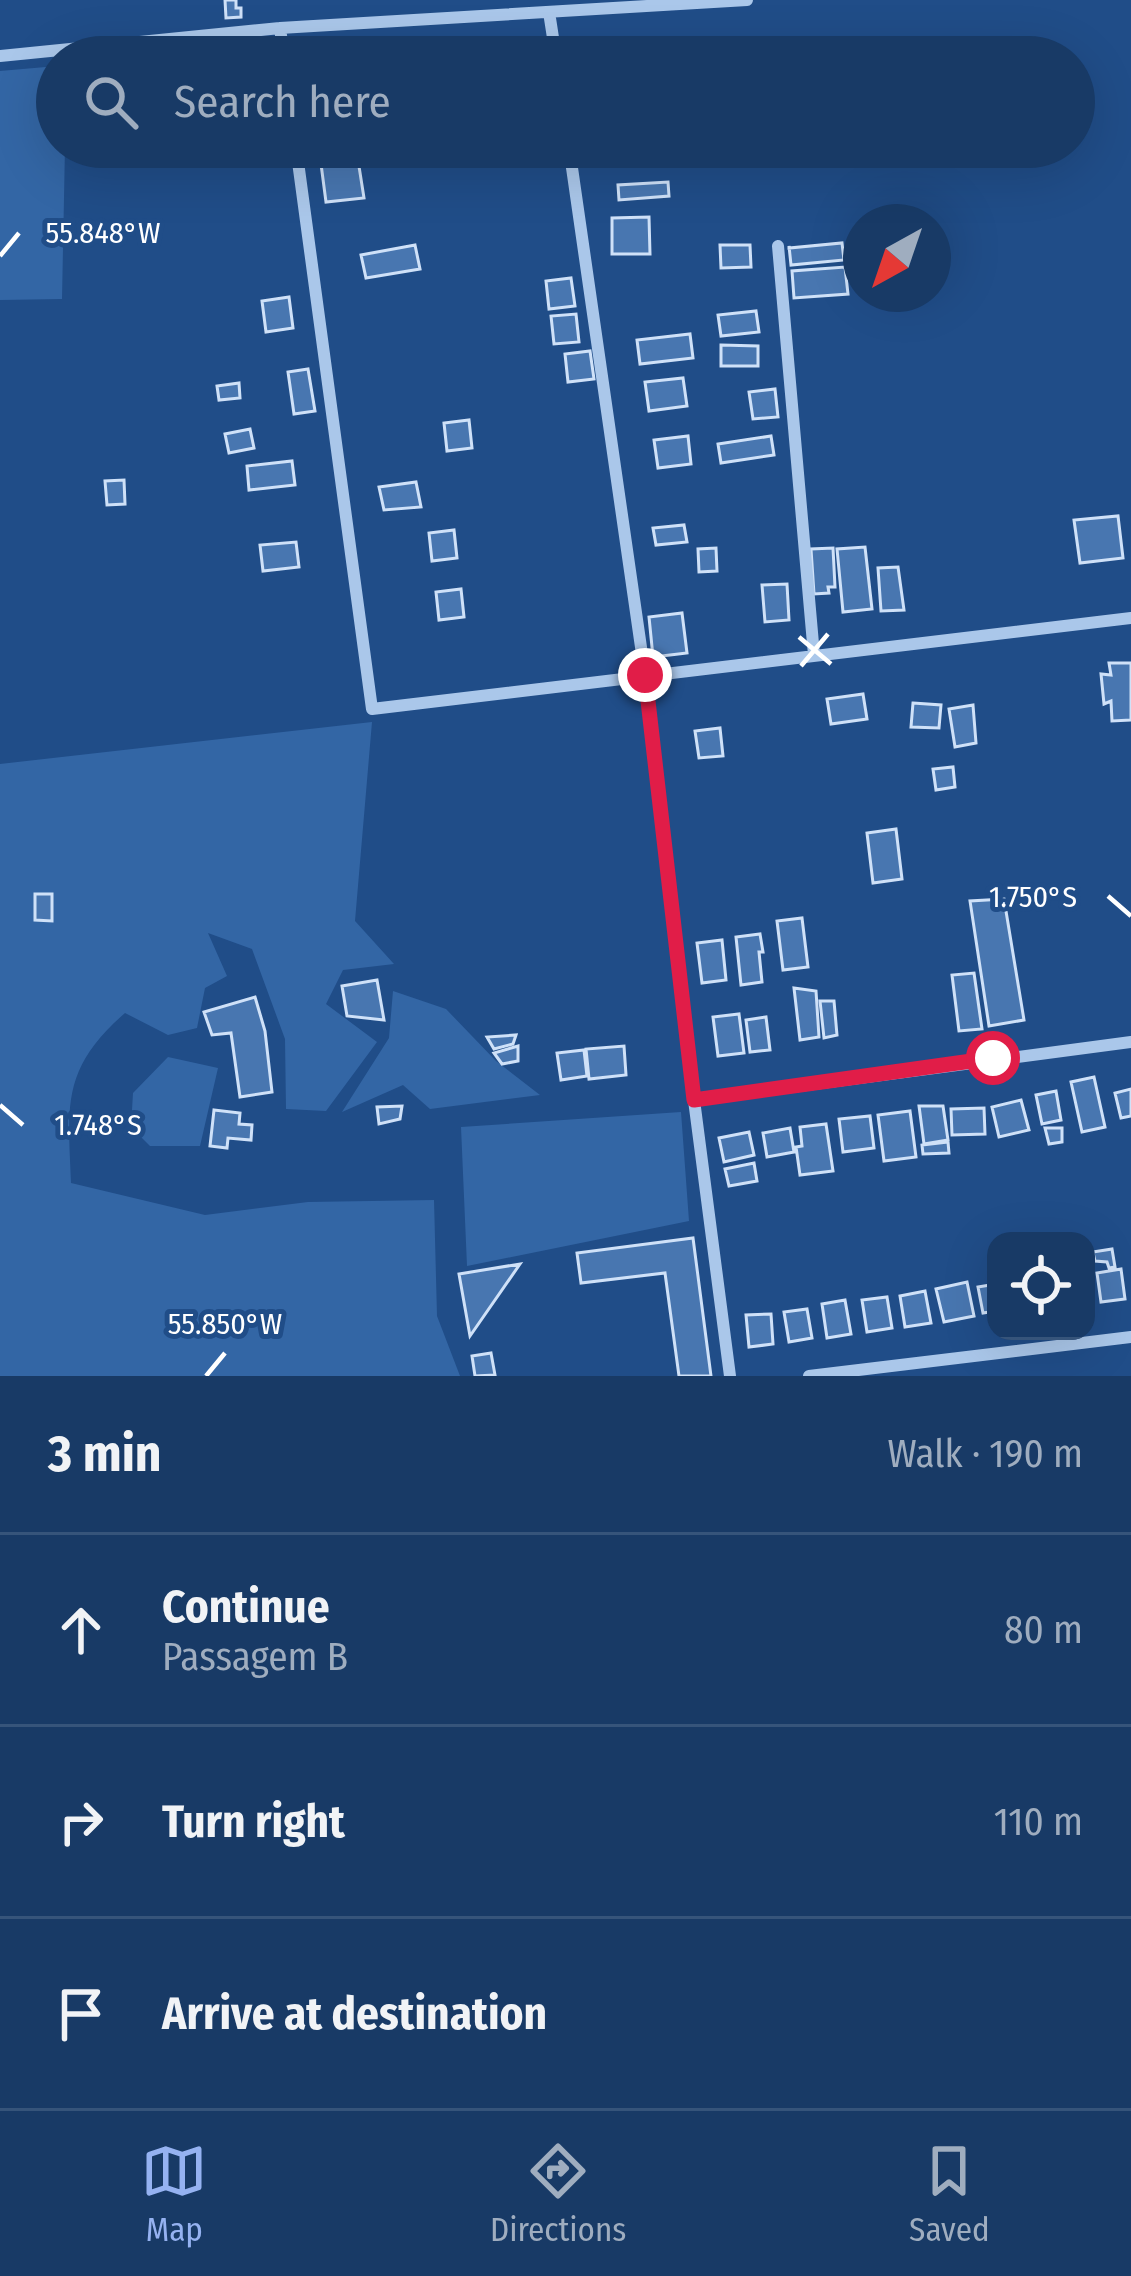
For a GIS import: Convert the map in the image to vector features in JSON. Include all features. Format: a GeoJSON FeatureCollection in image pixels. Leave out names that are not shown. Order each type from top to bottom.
{"type":"FeatureCollection","features":[{"type":"Feature","properties":{"kind":"street"},"geometry":{"type":"LineString","coordinates":[[200,36],[549,12],[582,5],[747,0]]}},
{"type":"Feature","properties":{"kind":"street"},"geometry":{"type":"LineString","coordinates":[[549,12],[553,36]]}},
{"type":"Feature","properties":{"kind":"street"},"geometry":{"type":"LineString","coordinates":[[280,28],[281,36]]}},
{"type":"Feature","properties":{"kind":"street"},"geometry":{"type":"LineString","coordinates":[[0,56],[36,52]]}},
{"type":"Feature","properties":{"kind":"street"},"geometry":{"type":"LineString","coordinates":[[299,168],[371,709],[1131,618]]}},
{"type":"Feature","properties":{"kind":"street"},"geometry":{"type":"LineString","coordinates":[[572,168],[645,675],[730,1376]]}},
{"type":"Feature","properties":{"kind":"street"},"geometry":{"type":"LineString","coordinates":[[778,246],[814,655]]}},
{"type":"Feature","properties":{"kind":"street"},"geometry":{"type":"LineString","coordinates":[[694,1100],[1131,1042]]}},
{"type":"Feature","properties":{"kind":"street"},"geometry":{"type":"LineString","coordinates":[[809,1376],[1131,1337]]}},
{"type":"Feature","properties":{"kind":"shaded area"},"geometry":{"type":"Polygon","coordinates":[[[36,68],[36,168],[65,168],[62,299],[0,300],[0,71],[36,68]]]}},
{"type":"Feature","properties":{"kind":"shaded area"},"geometry":{"type":"Polygon","coordinates":[[[372,722],[355,921],[394,964],[343,970],[326,1004],[377,1042],[326,1111],[286,1109],[285,1039],[252,949],[208,933],[227,976],[205,988],[197,1028],[168,1035],[125,1013],[89,1052],[70,1110],[71,1183],[205,1215],[308,1202],[434,1200],[437,1316],[460,1376],[0,1376],[0,764],[372,722]]]}},
{"type":"Feature","properties":{"kind":"shaded area"},"geometry":{"type":"Polygon","coordinates":[[[393,991],[446,1009],[496,1061],[540,1095],[430,1109],[403,1085],[342,1112],[389,1038],[393,991]]]}},
{"type":"Feature","properties":{"kind":"shaded area"},"geometry":{"type":"Polygon","coordinates":[[[168,1057],[218,1068],[200,1146],[150,1146],[131,1127],[133,1093],[168,1057]]]}},
{"type":"Feature","properties":{"kind":"shaded area"},"geometry":{"type":"Polygon","coordinates":[[[681,1112],[689,1221],[467,1266],[461,1127],[681,1112]]]}},
{"type":"Feature","properties":{"kind":"building"},"geometry":{"type":"Polygon","coordinates":[[[225,0],[236,0],[241,17],[226,18],[225,0]]]}},
{"type":"Feature","properties":{"kind":"building"},"geometry":{"type":"Polygon","coordinates":[[[322,168],[359,168],[364,198],[326,202],[322,168]]]}},
{"type":"Feature","properties":{"kind":"building"},"geometry":{"type":"Polygon","coordinates":[[[668,182],[669,196],[619,200],[618,185],[668,182]]]}},
{"type":"Feature","properties":{"kind":"building"},"geometry":{"type":"Polygon","coordinates":[[[649,217],[650,254],[612,254],[612,218],[649,217]]]}},
{"type":"Feature","properties":{"kind":"building"},"geometry":{"type":"Polygon","coordinates":[[[842,243],[843,260],[791,265],[789,248],[842,243]]]}},
{"type":"Feature","properties":{"kind":"building"},"geometry":{"type":"Polygon","coordinates":[[[415,245],[420,269],[366,278],[361,255],[415,245]]]}},
{"type":"Feature","properties":{"kind":"building"},"geometry":{"type":"Polygon","coordinates":[[[720,245],[750,245],[751,267],[721,268],[720,245]]]}},
{"type":"Feature","properties":{"kind":"building"},"geometry":{"type":"Polygon","coordinates":[[[843,267],[843,294],[794,298],[792,271],[843,267]]]}},
{"type":"Feature","properties":{"kind":"building"},"geometry":{"type":"Polygon","coordinates":[[[571,278],[575,306],[549,309],[546,281],[571,278]]]}},
{"type":"Feature","properties":{"kind":"building"},"geometry":{"type":"Polygon","coordinates":[[[289,297],[293,328],[266,332],[262,301],[289,297]]]}},
{"type":"Feature","properties":{"kind":"building"},"geometry":{"type":"Polygon","coordinates":[[[756,311],[759,332],[721,336],[718,315],[756,311]]]}},
{"type":"Feature","properties":{"kind":"building"},"geometry":{"type":"Polygon","coordinates":[[[576,314],[579,342],[554,344],[551,316],[576,314]]]}},
{"type":"Feature","properties":{"kind":"building"},"geometry":{"type":"Polygon","coordinates":[[[690,334],[693,358],[640,364],[637,340],[690,334]]]}},
{"type":"Feature","properties":{"kind":"building"},"geometry":{"type":"Polygon","coordinates":[[[721,345],[758,346],[758,366],[721,366],[721,345]]]}},
{"type":"Feature","properties":{"kind":"building"},"geometry":{"type":"Polygon","coordinates":[[[590,351],[594,379],[568,382],[565,354],[590,351]]]}},
{"type":"Feature","properties":{"kind":"building"},"geometry":{"type":"Polygon","coordinates":[[[308,369],[315,411],[294,414],[288,372],[308,369]]]}},
{"type":"Feature","properties":{"kind":"building"},"geometry":{"type":"Polygon","coordinates":[[[683,378],[687,406],[649,411],[645,382],[683,378]]]}},
{"type":"Feature","properties":{"kind":"building"},"geometry":{"type":"Polygon","coordinates":[[[239,383],[240,398],[219,400],[217,386],[239,383]]]}},
{"type":"Feature","properties":{"kind":"building"},"geometry":{"type":"Polygon","coordinates":[[[775,389],[778,417],[753,419],[749,392],[775,389]]]}},
{"type":"Feature","properties":{"kind":"building"},"geometry":{"type":"Polygon","coordinates":[[[469,420],[472,448],[447,451],[444,423],[469,420]]]}},
{"type":"Feature","properties":{"kind":"building"},"geometry":{"type":"Polygon","coordinates":[[[250,429],[254,448],[229,453],[225,434],[250,429]]]}},
{"type":"Feature","properties":{"kind":"building"},"geometry":{"type":"Polygon","coordinates":[[[688,436],[691,464],[658,468],[654,440],[688,436]]]}},
{"type":"Feature","properties":{"kind":"building"},"geometry":{"type":"Polygon","coordinates":[[[771,436],[774,455],[721,463],[718,444],[771,436]]]}},
{"type":"Feature","properties":{"kind":"building"},"geometry":{"type":"Polygon","coordinates":[[[292,461],[295,485],[249,490],[247,466],[292,461]]]}},
{"type":"Feature","properties":{"kind":"building"},"geometry":{"type":"Polygon","coordinates":[[[124,480],[125,504],[107,505],[105,481],[124,480]]]}},
{"type":"Feature","properties":{"kind":"building"},"geometry":{"type":"Polygon","coordinates":[[[416,482],[421,507],[384,510],[379,487],[416,482]]]}},
{"type":"Feature","properties":{"kind":"building"},"geometry":{"type":"Polygon","coordinates":[[[1118,516],[1123,558],[1080,563],[1074,520],[1118,516]]]}},
{"type":"Feature","properties":{"kind":"building"},"geometry":{"type":"Polygon","coordinates":[[[684,525],[687,542],[656,545],[653,528],[684,525]]]}},
{"type":"Feature","properties":{"kind":"building"},"geometry":{"type":"Polygon","coordinates":[[[454,530],[457,558],[432,561],[429,533],[454,530]]]}},
{"type":"Feature","properties":{"kind":"building"},"geometry":{"type":"Polygon","coordinates":[[[296,542],[299,567],[263,571],[260,545],[296,542]]]}},
{"type":"Feature","properties":{"kind":"building"},"geometry":{"type":"Polygon","coordinates":[[[865,547],[872,609],[843,612],[837,549],[865,547]]]}},
{"type":"Feature","properties":{"kind":"building"},"geometry":{"type":"Polygon","coordinates":[[[716,548],[717,571],[699,572],[698,549],[716,548]]]}},
{"type":"Feature","properties":{"kind":"building"},"geometry":{"type":"Polygon","coordinates":[[[833,548],[835,587],[828,587],[829,593],[814,594],[811,549],[833,548]]]}},
{"type":"Feature","properties":{"kind":"building"},"geometry":{"type":"Polygon","coordinates":[[[898,567],[904,610],[881,611],[878,568],[898,567]]]}},
{"type":"Feature","properties":{"kind":"building"},"geometry":{"type":"Polygon","coordinates":[[[787,584],[789,620],[765,622],[762,585],[787,584]]]}},
{"type":"Feature","properties":{"kind":"building"},"geometry":{"type":"Polygon","coordinates":[[[461,589],[464,617],[439,620],[436,592],[461,589]]]}},
{"type":"Feature","properties":{"kind":"building"},"geometry":{"type":"Polygon","coordinates":[[[682,613],[687,653],[653,657],[649,617],[682,613]]]}},
{"type":"Feature","properties":{"kind":"building"},"geometry":{"type":"Polygon","coordinates":[[[1109,663],[1131,663],[1131,720],[1112,721],[1111,701],[1104,704],[1101,674],[1111,675],[1109,663]]]}},
{"type":"Feature","properties":{"kind":"building"},"geometry":{"type":"Polygon","coordinates":[[[863,694],[867,719],[831,724],[827,699],[863,694]]]}},
{"type":"Feature","properties":{"kind":"building"},"geometry":{"type":"Polygon","coordinates":[[[913,703],[941,705],[939,728],[911,727],[913,703]]]}},
{"type":"Feature","properties":{"kind":"building"},"geometry":{"type":"Polygon","coordinates":[[[973,705],[976,743],[955,747],[949,709],[973,705]]]}},
{"type":"Feature","properties":{"kind":"building"},"geometry":{"type":"Polygon","coordinates":[[[720,728],[723,756],[699,758],[695,731],[720,728]]]}},
{"type":"Feature","properties":{"kind":"building"},"geometry":{"type":"Polygon","coordinates":[[[953,767],[955,787],[936,790],[933,769],[953,767]]]}},
{"type":"Feature","properties":{"kind":"building"},"geometry":{"type":"Polygon","coordinates":[[[896,829],[902,879],[873,883],[867,833],[896,829]]]}},
{"type":"Feature","properties":{"kind":"building"},"geometry":{"type":"Polygon","coordinates":[[[35,894],[52,894],[52,921],[35,920],[35,894]]]}},
{"type":"Feature","properties":{"kind":"building"},"geometry":{"type":"Polygon","coordinates":[[[1004,899],[1024,1020],[989,1026],[970,901],[1004,899]]]}},
{"type":"Feature","properties":{"kind":"building"},"geometry":{"type":"Polygon","coordinates":[[[802,918],[808,967],[783,970],[777,921],[802,918]]]}},
{"type":"Feature","properties":{"kind":"building"},"geometry":{"type":"Polygon","coordinates":[[[760,934],[762,982],[741,985],[736,937],[760,934]]]}},
{"type":"Feature","properties":{"kind":"building"},"geometry":{"type":"Polygon","coordinates":[[[722,940],[726,980],[702,983],[697,943],[722,940]]]}},
{"type":"Feature","properties":{"kind":"building"},"geometry":{"type":"Polygon","coordinates":[[[974,973],[982,1029],[959,1031],[952,975],[974,973]]]}},
{"type":"Feature","properties":{"kind":"building"},"geometry":{"type":"Polygon","coordinates":[[[377,980],[384,1020],[347,1016],[342,986],[377,980]]]}},
{"type":"Feature","properties":{"kind":"building"},"geometry":{"type":"Polygon","coordinates":[[[794,988],[816,991],[819,1037],[800,1040],[794,988]]]}},
{"type":"Feature","properties":{"kind":"building"},"geometry":{"type":"Polygon","coordinates":[[[255,997],[265,1031],[272,1092],[240,1097],[231,1033],[212,1035],[204,1012],[255,997]]]}},
{"type":"Feature","properties":{"kind":"building"},"geometry":{"type":"Polygon","coordinates":[[[820,1001],[834,1001],[837,1035],[824,1038],[820,1001]]]}},
{"type":"Feature","properties":{"kind":"building"},"geometry":{"type":"Polygon","coordinates":[[[739,1014],[744,1053],[718,1056],[713,1017],[739,1014]]]}},
{"type":"Feature","properties":{"kind":"building"},"geometry":{"type":"Polygon","coordinates":[[[766,1017],[770,1050],[750,1052],[746,1020],[766,1017]]]}},
{"type":"Feature","properties":{"kind":"building"},"geometry":{"type":"Polygon","coordinates":[[[516,1035],[513,1044],[494,1049],[487,1037],[516,1035]]]}},
{"type":"Feature","properties":{"kind":"building"},"geometry":{"type":"Polygon","coordinates":[[[518,1046],[518,1061],[502,1064],[494,1053],[518,1046]]]}},
{"type":"Feature","properties":{"kind":"building"},"geometry":{"type":"Polygon","coordinates":[[[624,1046],[626,1075],[589,1079],[586,1049],[624,1046]]]}},
{"type":"Feature","properties":{"kind":"building"},"geometry":{"type":"Polygon","coordinates":[[[584,1050],[587,1076],[561,1080],[557,1053],[584,1050]]]}},
{"type":"Feature","properties":{"kind":"building"},"geometry":{"type":"Polygon","coordinates":[[[1094,1077],[1105,1127],[1082,1132],[1071,1082],[1094,1077]]]}},
{"type":"Feature","properties":{"kind":"building"},"geometry":{"type":"Polygon","coordinates":[[[1131,1089],[1131,1116],[1121,1118],[1115,1093],[1131,1089]]]}},
{"type":"Feature","properties":{"kind":"building"},"geometry":{"type":"Polygon","coordinates":[[[1056,1091],[1061,1120],[1042,1124],[1036,1095],[1056,1091]]]}},
{"type":"Feature","properties":{"kind":"building"},"geometry":{"type":"Polygon","coordinates":[[[1021,1100],[1029,1130],[999,1137],[992,1107],[1021,1100]]]}},
{"type":"Feature","properties":{"kind":"building"},"geometry":{"type":"Polygon","coordinates":[[[402,1106],[400,1119],[379,1124],[377,1107],[402,1106]]]}},
{"type":"Feature","properties":{"kind":"building"},"geometry":{"type":"Polygon","coordinates":[[[919,1106],[943,1106],[948,1140],[924,1144],[919,1106]]]}},
{"type":"Feature","properties":{"kind":"building"},"geometry":{"type":"Polygon","coordinates":[[[984,1108],[985,1134],[952,1135],[951,1109],[984,1108]]]}},
{"type":"Feature","properties":{"kind":"building"},"geometry":{"type":"Polygon","coordinates":[[[214,1110],[240,1113],[239,1124],[252,1125],[251,1140],[228,1138],[227,1148],[210,1146],[214,1110]]]}},
{"type":"Feature","properties":{"kind":"building"},"geometry":{"type":"Polygon","coordinates":[[[910,1111],[916,1157],[884,1161],[878,1115],[910,1111]]]}},
{"type":"Feature","properties":{"kind":"building"},"geometry":{"type":"Polygon","coordinates":[[[870,1116],[874,1148],[843,1152],[839,1119],[870,1116]]]}},
{"type":"Feature","properties":{"kind":"building"},"geometry":{"type":"Polygon","coordinates":[[[826,1124],[833,1171],[800,1175],[796,1147],[802,1146],[800,1127],[826,1124]]]}},
{"type":"Feature","properties":{"kind":"building"},"geometry":{"type":"Polygon","coordinates":[[[790,1128],[794,1152],[767,1157],[763,1133],[790,1128]]]}},
{"type":"Feature","properties":{"kind":"building"},"geometry":{"type":"Polygon","coordinates":[[[1045,1128],[1062,1128],[1062,1142],[1049,1144],[1045,1128]]]}},
{"type":"Feature","properties":{"kind":"building"},"geometry":{"type":"Polygon","coordinates":[[[749,1132],[754,1155],[724,1162],[719,1138],[749,1132]]]}},
{"type":"Feature","properties":{"kind":"building"},"geometry":{"type":"Polygon","coordinates":[[[948,1142],[949,1153],[923,1154],[922,1145],[948,1142]]]}},
{"type":"Feature","properties":{"kind":"building"},"geometry":{"type":"Polygon","coordinates":[[[754,1163],[757,1181],[729,1186],[725,1169],[754,1163]]]}},
{"type":"Feature","properties":{"kind":"building"},"geometry":{"type":"Polygon","coordinates":[[[693,1238],[711,1376],[679,1376],[665,1273],[581,1283],[577,1253],[693,1238]]]}},
{"type":"Feature","properties":{"kind":"building"},"geometry":{"type":"Polygon","coordinates":[[[1112,1249],[1115,1267],[1095,1261],[1095,1252],[1112,1249]]]}},
{"type":"Feature","properties":{"kind":"building"},"geometry":{"type":"Polygon","coordinates":[[[520,1264],[470,1336],[459,1274],[520,1264]]]}},
{"type":"Feature","properties":{"kind":"building"},"geometry":{"type":"Polygon","coordinates":[[[1121,1269],[1125,1299],[1101,1302],[1097,1273],[1121,1269]]]}},
{"type":"Feature","properties":{"kind":"building"},"geometry":{"type":"Polygon","coordinates":[[[967,1282],[974,1316],[944,1322],[936,1289],[967,1282]]]}},
{"type":"Feature","properties":{"kind":"building"},"geometry":{"type":"Polygon","coordinates":[[[987,1286],[987,1312],[983,1313],[978,1287],[987,1286]]]}},
{"type":"Feature","properties":{"kind":"building"},"geometry":{"type":"Polygon","coordinates":[[[925,1291],[931,1323],[905,1327],[900,1296],[925,1291]]]}},
{"type":"Feature","properties":{"kind":"building"},"geometry":{"type":"Polygon","coordinates":[[[887,1297],[892,1328],[867,1332],[862,1300],[887,1297]]]}},
{"type":"Feature","properties":{"kind":"building"},"geometry":{"type":"Polygon","coordinates":[[[845,1300],[851,1334],[827,1338],[822,1304],[845,1300]]]}},
{"type":"Feature","properties":{"kind":"building"},"geometry":{"type":"Polygon","coordinates":[[[807,1309],[812,1338],[789,1342],[784,1312],[807,1309]]]}},
{"type":"Feature","properties":{"kind":"building"},"geometry":{"type":"Polygon","coordinates":[[[771,1314],[773,1344],[749,1347],[746,1315],[771,1314]]]}},
{"type":"Feature","properties":{"kind":"building"},"geometry":{"type":"Polygon","coordinates":[[[491,1353],[495,1375],[475,1376],[472,1356],[491,1353]]]}},
{"type":"Feature","properties":{"kind":"route"},"geometry":{"type":"LineString","coordinates":[[645,675],[694,1100],[993,1058]]}}]}
